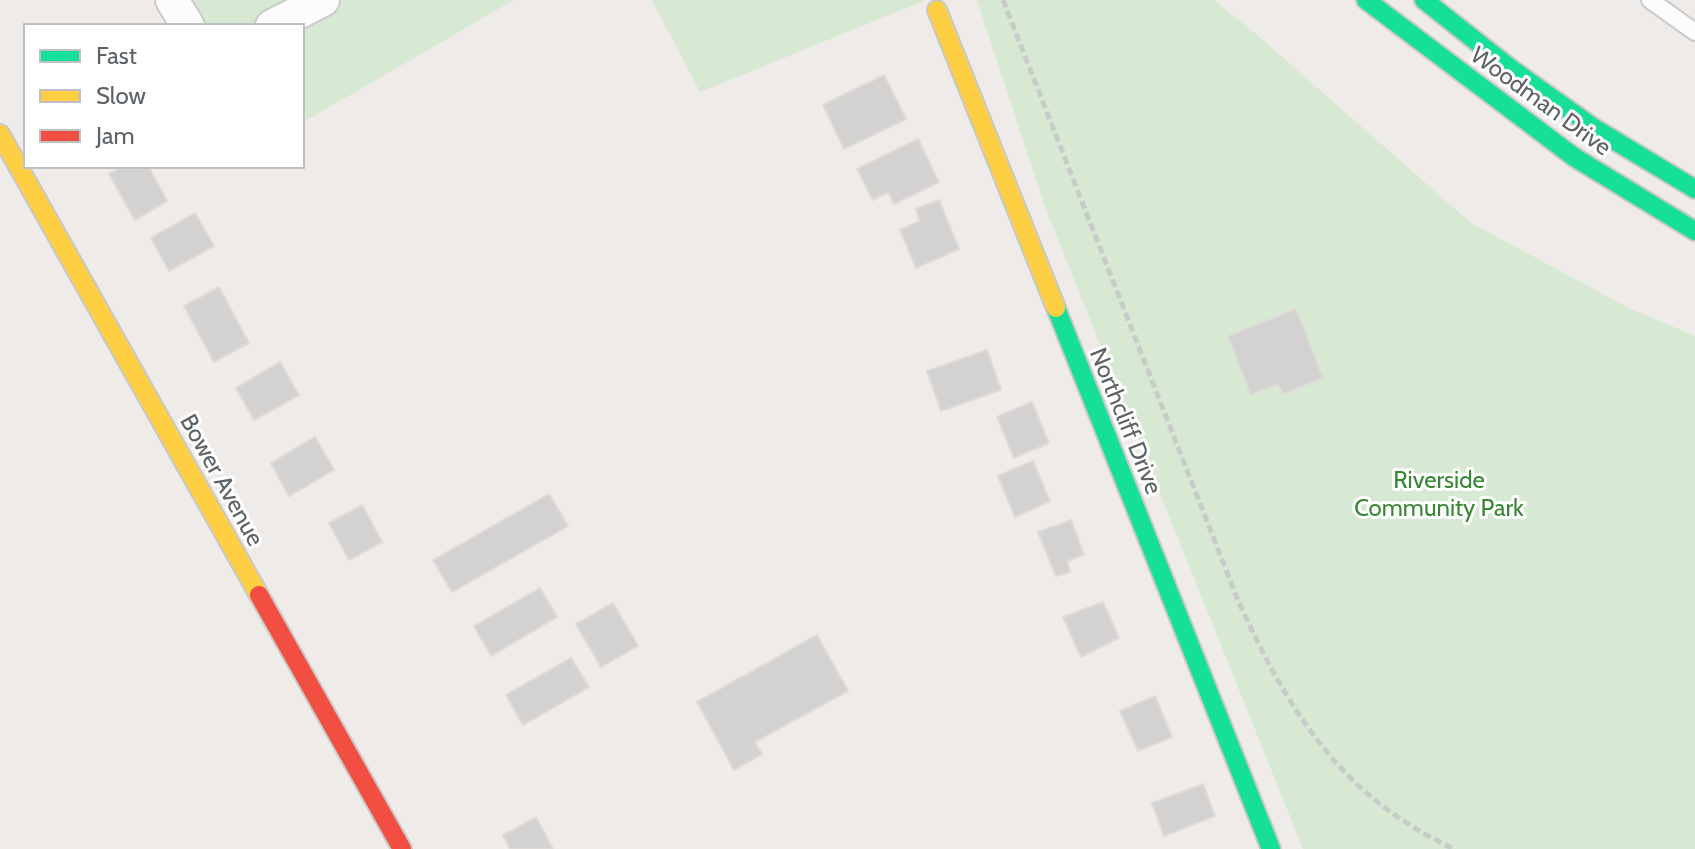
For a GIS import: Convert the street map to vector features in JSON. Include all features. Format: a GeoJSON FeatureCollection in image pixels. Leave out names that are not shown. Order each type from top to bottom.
{"type":"FeatureCollection","features":[{"type":"Feature","properties":{"kind":"street"},"geometry":{"type":"LineString","coordinates":[[172,0],[187,24]]}},
{"type":"Feature","properties":{"kind":"street"},"geometry":{"type":"LineString","coordinates":[[276,24],[323,0]]}},
{"type":"Feature","properties":{"kind":"street","name":"Woodman Drive"},"geometry":{"type":"LineString","coordinates":[[1366,0],[1574,157],[1695,231]]}},
{"type":"Feature","properties":{"kind":"street","name":"Woodman Drive"},"geometry":{"type":"LineString","coordinates":[[1424,0],[1510,68],[1594,128],[1695,189]]}},
{"type":"Feature","properties":{"kind":"street","name":"Northcliff Drive"},"geometry":{"type":"LineString","coordinates":[[937,10],[1271,849]]}},
{"type":"Feature","properties":{"kind":"street","name":"Bower Avenue"},"geometry":{"type":"LineString","coordinates":[[0,134],[402,849]]}},
{"type":"Feature","properties":{"kind":"lane"},"geometry":{"type":"LineString","coordinates":[[1650,0],[1695,32]]}},
{"type":"Feature","properties":{"kind":"path"},"geometry":{"type":"LineString","coordinates":[[1003,0],[1237,598],[1266,664],[1293,709],[1330,757],[1372,797],[1408,825],[1453,849]]}},
{"type":"Feature","properties":{"kind":"green space"},"geometry":{"type":"Polygon","coordinates":[[[162,0],[514,0],[304,122],[304,24],[176,24],[162,0]]]}},
{"type":"Feature","properties":{"kind":"green space"},"geometry":{"type":"Polygon","coordinates":[[[652,0],[926,0],[700,92],[652,0]]]}},
{"type":"Feature","properties":{"kind":"green space","name":"Riverside Community Park"},"geometry":{"type":"Polygon","coordinates":[[[977,0],[1214,0],[1471,223],[1631,309],[1695,336],[1695,849],[1303,849],[1045,207],[977,0]]]}},
{"type":"Feature","properties":{"kind":"building"},"geometry":{"type":"Polygon","coordinates":[[[884,75],[906,119],[844,149],[823,105],[884,75]]]}},
{"type":"Feature","properties":{"kind":"building"},"geometry":{"type":"Polygon","coordinates":[[[918,139],[939,182],[894,204],[888,192],[873,200],[857,169],[918,139]]]}},
{"type":"Feature","properties":{"kind":"building"},"geometry":{"type":"Polygon","coordinates":[[[120,168],[149,168],[167,201],[135,220],[109,174],[120,168]]]}},
{"type":"Feature","properties":{"kind":"building"},"geometry":{"type":"Polygon","coordinates":[[[939,200],[959,249],[916,268],[900,230],[920,221],[916,209],[939,200]]]}},
{"type":"Feature","properties":{"kind":"building"},"geometry":{"type":"Polygon","coordinates":[[[195,213],[214,246],[169,271],[151,238],[195,213]]]}},
{"type":"Feature","properties":{"kind":"building"},"geometry":{"type":"Polygon","coordinates":[[[219,287],[249,343],[214,362],[184,306],[219,287]]]}},
{"type":"Feature","properties":{"kind":"building"},"geometry":{"type":"Polygon","coordinates":[[[1296,309],[1323,378],[1283,394],[1278,384],[1251,395],[1228,336],[1296,309]]]}},
{"type":"Feature","properties":{"kind":"building"},"geometry":{"type":"Polygon","coordinates":[[[987,350],[1001,390],[941,411],[927,371],[987,350]]]}},
{"type":"Feature","properties":{"kind":"building"},"geometry":{"type":"Polygon","coordinates":[[[280,362],[299,395],[254,420],[236,388],[280,362]]]}},
{"type":"Feature","properties":{"kind":"building"},"geometry":{"type":"Polygon","coordinates":[[[1032,402],[1049,443],[1014,458],[997,417],[1032,402]]]}},
{"type":"Feature","properties":{"kind":"building"},"geometry":{"type":"Polygon","coordinates":[[[315,437],[334,470],[289,496],[271,463],[315,437]]]}},
{"type":"Feature","properties":{"kind":"building"},"geometry":{"type":"Polygon","coordinates":[[[1033,461],[1050,501],[1015,517],[998,476],[1033,461]]]}},
{"type":"Feature","properties":{"kind":"building"},"geometry":{"type":"Polygon","coordinates":[[[549,494],[568,526],[452,592],[433,560],[549,494]]]}},
{"type":"Feature","properties":{"kind":"building"},"geometry":{"type":"Polygon","coordinates":[[[362,505],[382,542],[349,560],[329,523],[362,505]]]}},
{"type":"Feature","properties":{"kind":"building"},"geometry":{"type":"Polygon","coordinates":[[[1071,520],[1084,555],[1067,561],[1070,572],[1056,576],[1038,532],[1071,520]]]}},
{"type":"Feature","properties":{"kind":"building"},"geometry":{"type":"Polygon","coordinates":[[[540,588],[557,617],[491,656],[474,626],[540,588]]]}},
{"type":"Feature","properties":{"kind":"building"},"geometry":{"type":"Polygon","coordinates":[[[1103,602],[1119,638],[1081,657],[1063,617],[1103,602]]]}},
{"type":"Feature","properties":{"kind":"building"},"geometry":{"type":"Polygon","coordinates":[[[613,603],[638,646],[601,667],[576,624],[613,603]]]}},
{"type":"Feature","properties":{"kind":"building"},"geometry":{"type":"Polygon","coordinates":[[[817,635],[848,691],[755,742],[762,754],[734,770],[697,702],[817,635]]]}},
{"type":"Feature","properties":{"kind":"building"},"geometry":{"type":"Polygon","coordinates":[[[571,658],[589,687],[523,725],[506,695],[571,658]]]}},
{"type":"Feature","properties":{"kind":"building"},"geometry":{"type":"Polygon","coordinates":[[[1155,696],[1172,737],[1138,751],[1120,711],[1155,696]]]}},
{"type":"Feature","properties":{"kind":"building"},"geometry":{"type":"Polygon","coordinates":[[[1203,784],[1215,816],[1164,836],[1152,803],[1203,784]]]}},
{"type":"Feature","properties":{"kind":"building"},"geometry":{"type":"Polygon","coordinates":[[[536,817],[553,849],[510,849],[503,835],[536,817]]]}},
{"type":"Feature","properties":{"kind":"traffic: fast"},"geometry":{"type":"LineString","coordinates":[[1366,0],[1574,157],[1695,231]]}},
{"type":"Feature","properties":{"kind":"traffic: fast"},"geometry":{"type":"LineString","coordinates":[[1424,0],[1510,68],[1594,128],[1695,189]]}},
{"type":"Feature","properties":{"kind":"traffic: fast"},"geometry":{"type":"LineString","coordinates":[[1056,308],[1271,849]]}},
{"type":"Feature","properties":{"kind":"traffic: slow"},"geometry":{"type":"LineString","coordinates":[[937,10],[1056,308]]}},
{"type":"Feature","properties":{"kind":"traffic: slow"},"geometry":{"type":"LineString","coordinates":[[0,134],[259,595]]}},
{"type":"Feature","properties":{"kind":"traffic: jam"},"geometry":{"type":"LineString","coordinates":[[259,595],[402,849]]}}]}
